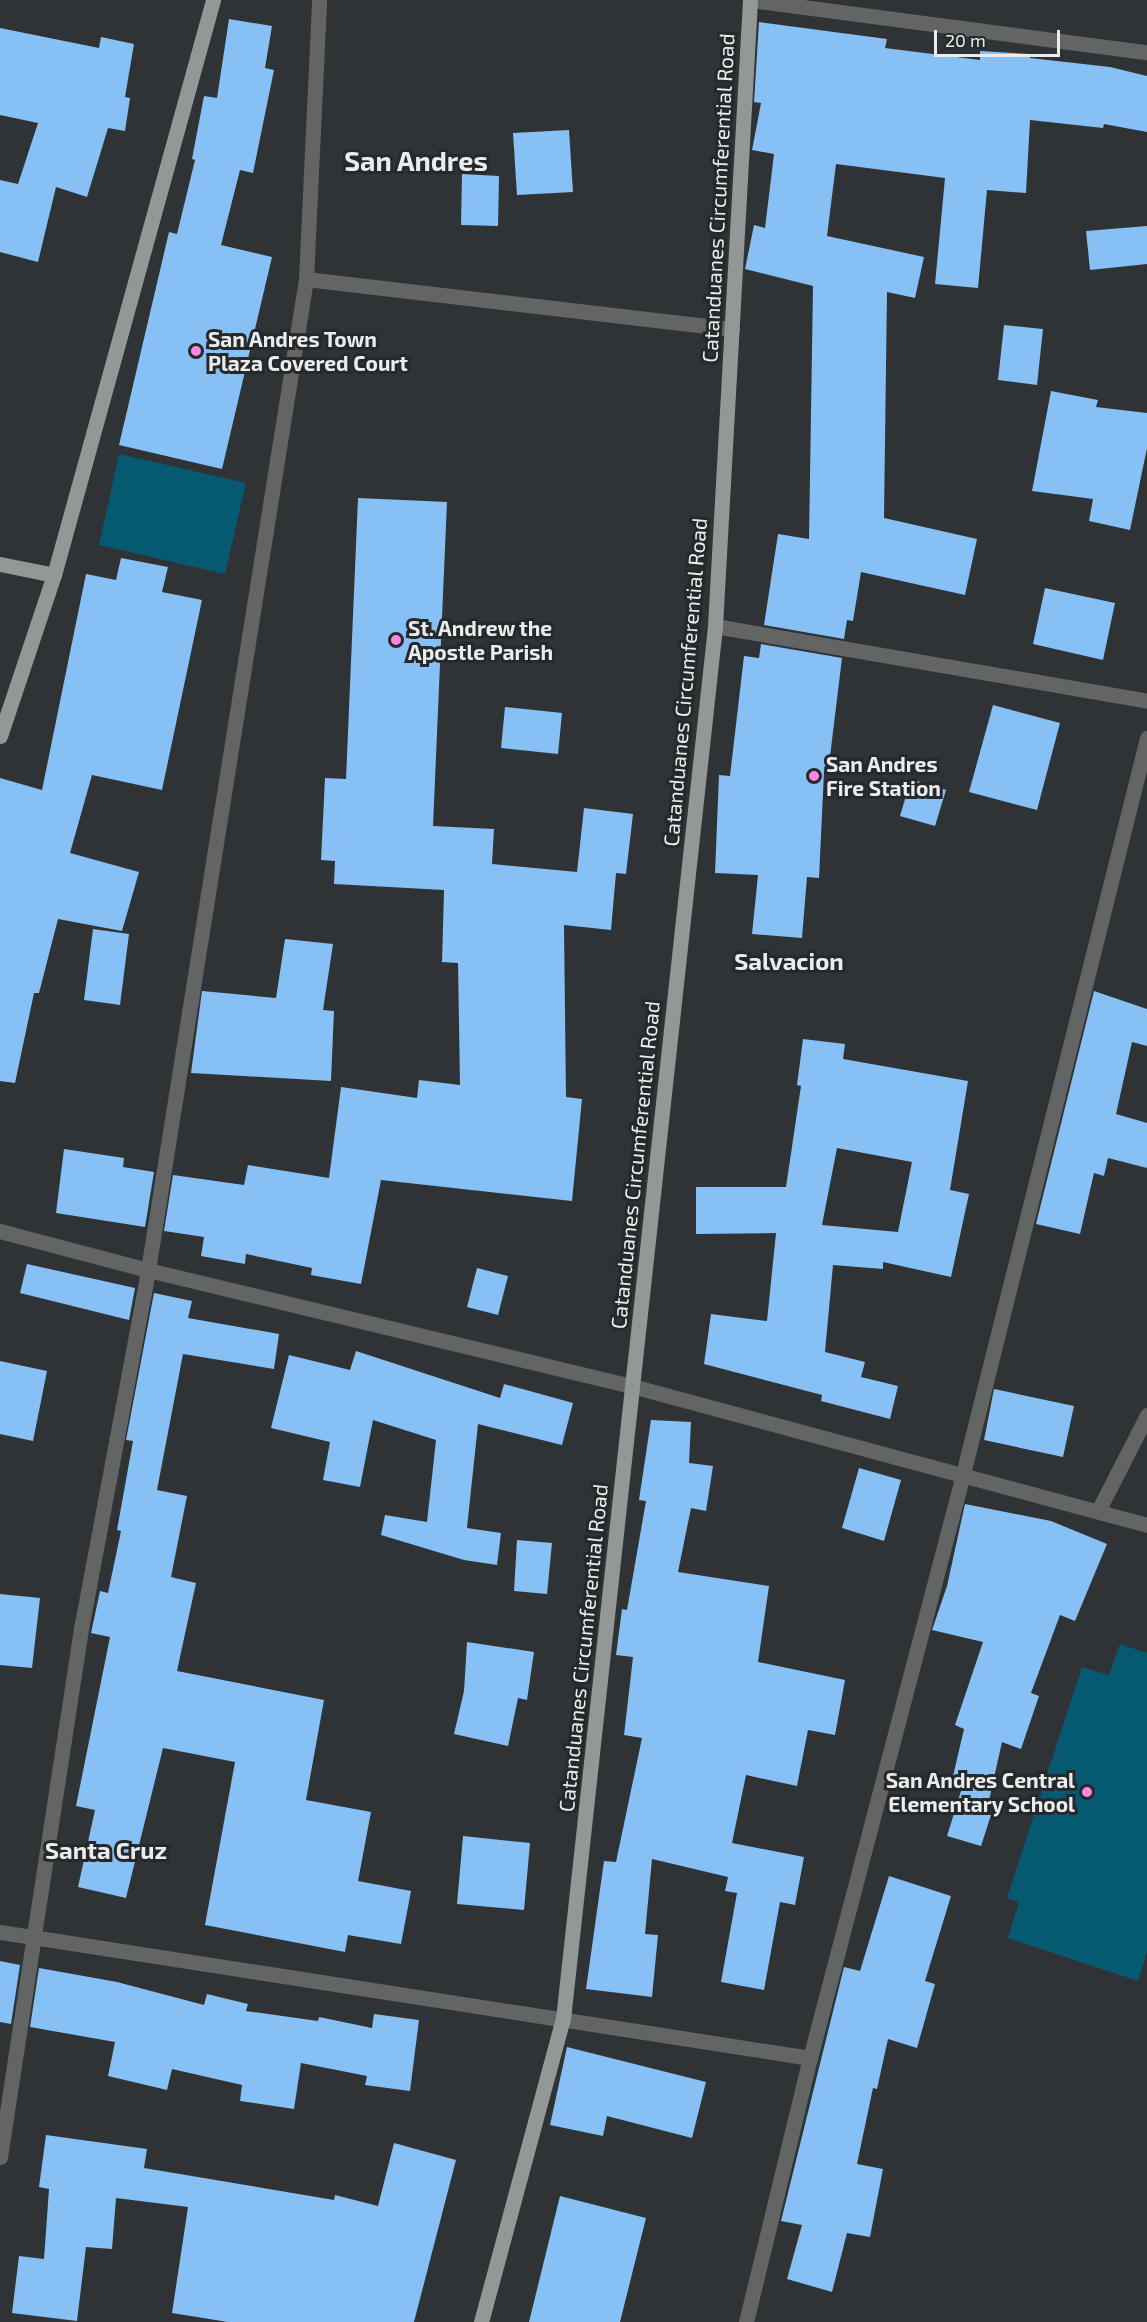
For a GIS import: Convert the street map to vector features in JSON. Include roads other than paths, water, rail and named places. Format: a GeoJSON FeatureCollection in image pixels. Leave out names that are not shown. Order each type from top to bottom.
{"type":"FeatureCollection","features":[{"type":"Feature","properties":{"kind":"main road"},"geometry":{"type":"LineString","coordinates":[[0,736],[54,575],[213,0]]}},
{"type":"Feature","properties":{"kind":"main road","name":"Catanduanes Circumferential Road"},"geometry":{"type":"LineString","coordinates":[[481,2322],[563,2019],[715,626],[750,0]]}},
{"type":"Feature","properties":{"kind":"main road"},"geometry":{"type":"LineString","coordinates":[[0,564],[54,575]]}},
{"type":"Feature","properties":{"kind":"street"},"geometry":{"type":"LineString","coordinates":[[0,2157],[81,1629],[148,1270],[306,279],[319,0]]}},
{"type":"Feature","properties":{"kind":"street"},"geometry":{"type":"LineString","coordinates":[[750,0],[1147,52]]}},
{"type":"Feature","properties":{"kind":"street"},"geometry":{"type":"LineString","coordinates":[[306,279],[732,329]]}},
{"type":"Feature","properties":{"kind":"street"},"geometry":{"type":"LineString","coordinates":[[715,626],[1147,701]]}},
{"type":"Feature","properties":{"kind":"street"},"geometry":{"type":"LineString","coordinates":[[746,2322],[810,2058],[962,1478],[1147,738]]}},
{"type":"Feature","properties":{"kind":"street"},"geometry":{"type":"LineString","coordinates":[[0,1231],[148,1270],[632,1386],[962,1478],[1099,1509],[1147,1525]]}},
{"type":"Feature","properties":{"kind":"street"},"geometry":{"type":"LineString","coordinates":[[1099,1509],[1147,1415]]}},
{"type":"Feature","properties":{"kind":"street"},"geometry":{"type":"LineString","coordinates":[[0,1932],[33,1939],[810,2058]]}},
{"type":"Feature","properties":{"kind":"place","name":"San Andres Town Plaza Covered Court"},"geometry":{"type":"Point","coordinates":[196,351]}},
{"type":"Feature","properties":{"kind":"place","name":"St. Andrew the Apostle Parish"},"geometry":{"type":"Point","coordinates":[396,640]}},
{"type":"Feature","properties":{"kind":"place","name":"San Andres Fire Station"},"geometry":{"type":"Point","coordinates":[814,776]}},
{"type":"Feature","properties":{"kind":"place","name":"San Andres Central Elementary School"},"geometry":{"type":"Point","coordinates":[1087,1792]}},
{"type":"Feature","properties":{"kind":"district","name":"San Andres"},"geometry":{"type":"Point","coordinates":[416,161]}},
{"type":"Feature","properties":{"kind":"district","name":"Salvacion"},"geometry":{"type":"Point","coordinates":[789,961]}},
{"type":"Feature","properties":{"kind":"district","name":"Santa Cruz"},"geometry":{"type":"Point","coordinates":[106,1850]}}]}
